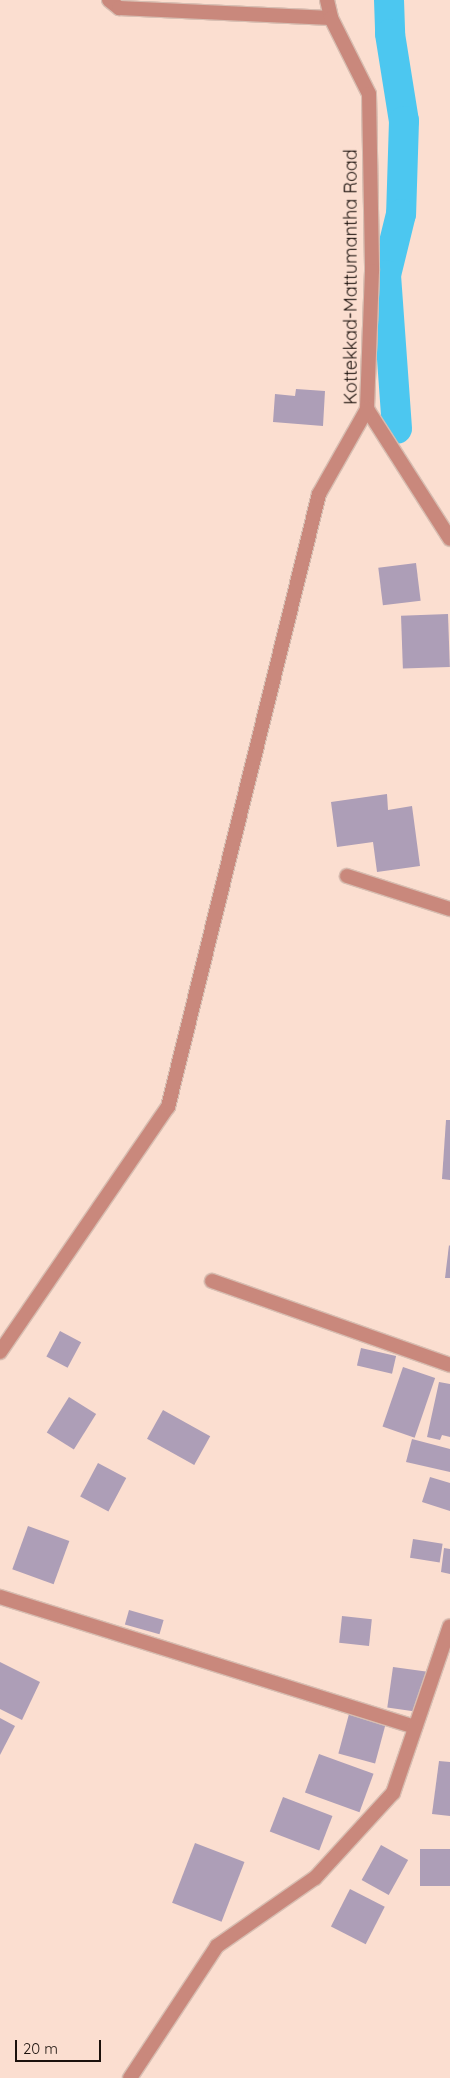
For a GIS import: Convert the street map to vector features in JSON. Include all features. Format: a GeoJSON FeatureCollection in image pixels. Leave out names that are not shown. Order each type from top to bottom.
{"type":"FeatureCollection","features":[{"type":"Feature","properties":{"kind":"street"},"geometry":{"type":"LineString","coordinates":[[109,0],[119,8],[331,18]]}},
{"type":"Feature","properties":{"kind":"street","name":"Kottekkad-Mattumantha Road"},"geometry":{"type":"LineString","coordinates":[[327,0],[331,18],[369,94],[372,271],[367,409],[450,539]]}},
{"type":"Feature","properties":{"kind":"street"},"geometry":{"type":"LineString","coordinates":[[0,1352],[168,1108],[319,494],[367,409]]}},
{"type":"Feature","properties":{"kind":"street"},"geometry":{"type":"LineString","coordinates":[[347,876],[450,909]]}},
{"type":"Feature","properties":{"kind":"street"},"geometry":{"type":"LineString","coordinates":[[212,1281],[450,1365]]}},
{"type":"Feature","properties":{"kind":"street"},"geometry":{"type":"LineString","coordinates":[[0,1597],[415,1727]]}},
{"type":"Feature","properties":{"kind":"street"},"geometry":{"type":"LineString","coordinates":[[130,2078],[217,1946],[315,1878],[393,1793],[415,1727],[445,1654],[450,1626]]}},
{"type":"Feature","properties":{"kind":"building"},"geometry":{"type":"Polygon","coordinates":[[[296,389],[325,391],[323,426],[273,422],[275,394],[295,396],[296,389]]]}},
{"type":"Feature","properties":{"kind":"building"},"geometry":{"type":"Polygon","coordinates":[[[416,563],[421,601],[383,605],[378,568],[416,563]]]}},
{"type":"Feature","properties":{"kind":"building"},"geometry":{"type":"Polygon","coordinates":[[[448,614],[450,667],[403,669],[401,616],[448,614]]]}},
{"type":"Feature","properties":{"kind":"building"},"geometry":{"type":"Polygon","coordinates":[[[387,794],[388,810],[412,806],[420,866],[377,872],[373,842],[337,847],[331,802],[387,794]]]}},
{"type":"Feature","properties":{"kind":"building"},"geometry":{"type":"Polygon","coordinates":[[[446,1120],[450,1120],[450,1180],[442,1179],[446,1120]]]}},
{"type":"Feature","properties":{"kind":"building"},"geometry":{"type":"Polygon","coordinates":[[[449,1245],[450,1278],[445,1278],[449,1245]]]}},
{"type":"Feature","properties":{"kind":"building"},"geometry":{"type":"Polygon","coordinates":[[[60,1331],[81,1342],[68,1368],[46,1357],[60,1331]]]}},
{"type":"Feature","properties":{"kind":"building"},"geometry":{"type":"Polygon","coordinates":[[[361,1348],[396,1356],[392,1374],[357,1366],[361,1348]]]}},
{"type":"Feature","properties":{"kind":"building"},"geometry":{"type":"Polygon","coordinates":[[[403,1367],[435,1378],[415,1438],[382,1427],[403,1367]]]}},
{"type":"Feature","properties":{"kind":"building"},"geometry":{"type":"Polygon","coordinates":[[[439,1382],[450,1384],[450,1437],[442,1435],[440,1440],[427,1437],[439,1382]]]}},
{"type":"Feature","properties":{"kind":"building"},"geometry":{"type":"Polygon","coordinates":[[[69,1397],[96,1414],[74,1450],[47,1433],[69,1397]]]}},
{"type":"Feature","properties":{"kind":"building"},"geometry":{"type":"Polygon","coordinates":[[[163,1410],[210,1436],[194,1465],[147,1439],[163,1410]]]}},
{"type":"Feature","properties":{"kind":"building"},"geometry":{"type":"Polygon","coordinates":[[[412,1439],[450,1449],[450,1472],[406,1462],[412,1439]]]}},
{"type":"Feature","properties":{"kind":"building"},"geometry":{"type":"Polygon","coordinates":[[[98,1463],[126,1478],[108,1512],[80,1497],[98,1463]]]}},
{"type":"Feature","properties":{"kind":"building"},"geometry":{"type":"Polygon","coordinates":[[[430,1477],[450,1483],[450,1511],[422,1502],[430,1477]]]}},
{"type":"Feature","properties":{"kind":"building"},"geometry":{"type":"Polygon","coordinates":[[[28,1526],[69,1541],[54,1584],[12,1569],[28,1526]]]}},
{"type":"Feature","properties":{"kind":"building"},"geometry":{"type":"Polygon","coordinates":[[[413,1539],[443,1544],[440,1562],[410,1558],[413,1539]]]}},
{"type":"Feature","properties":{"kind":"building"},"geometry":{"type":"Polygon","coordinates":[[[444,1548],[450,1549],[450,1574],[441,1572],[444,1548]]]}},
{"type":"Feature","properties":{"kind":"building"},"geometry":{"type":"Polygon","coordinates":[[[129,1610],[164,1620],[159,1634],[125,1624],[129,1610]]]}},
{"type":"Feature","properties":{"kind":"building"},"geometry":{"type":"Polygon","coordinates":[[[342,1616],[372,1619],[369,1646],[339,1643],[342,1616]]]}},
{"type":"Feature","properties":{"kind":"building"},"geometry":{"type":"Polygon","coordinates":[[[0,1662],[40,1682],[22,1720],[0,1709],[0,1662]]]}},
{"type":"Feature","properties":{"kind":"building"},"geometry":{"type":"Polygon","coordinates":[[[393,1667],[428,1672],[422,1712],[387,1708],[393,1667]]]}},
{"type":"Feature","properties":{"kind":"building"},"geometry":{"type":"Polygon","coordinates":[[[349,1714],[386,1724],[375,1763],[338,1754],[349,1714]]]}},
{"type":"Feature","properties":{"kind":"building"},"geometry":{"type":"Polygon","coordinates":[[[0,1718],[15,1726],[0,1755],[0,1718]]]}},
{"type":"Feature","properties":{"kind":"building"},"geometry":{"type":"Polygon","coordinates":[[[319,1754],[374,1774],[359,1812],[305,1793],[319,1754]]]}},
{"type":"Feature","properties":{"kind":"building"},"geometry":{"type":"Polygon","coordinates":[[[439,1761],[450,1762],[450,1816],[432,1814],[439,1761]]]}},
{"type":"Feature","properties":{"kind":"building"},"geometry":{"type":"Polygon","coordinates":[[[283,1797],[332,1816],[319,1851],[270,1832],[283,1797]]]}},
{"type":"Feature","properties":{"kind":"building"},"geometry":{"type":"Polygon","coordinates":[[[195,1843],[244,1862],[222,1922],[172,1903],[195,1843]]]}},
{"type":"Feature","properties":{"kind":"building"},"geometry":{"type":"Polygon","coordinates":[[[381,1845],[408,1860],[389,1895],[362,1880],[381,1845]]]}},
{"type":"Feature","properties":{"kind":"building"},"geometry":{"type":"Polygon","coordinates":[[[420,1849],[450,1849],[450,1886],[420,1886],[420,1849]]]}},
{"type":"Feature","properties":{"kind":"building"},"geometry":{"type":"Polygon","coordinates":[[[350,1889],[385,1907],[366,1944],[331,1926],[350,1889]]]}},
{"type":"Feature","properties":{"kind":"waterway"},"geometry":{"type":"LineString","coordinates":[[389,0],[390,34],[404,121],[401,214],[386,275],[397,429]]}}]}
